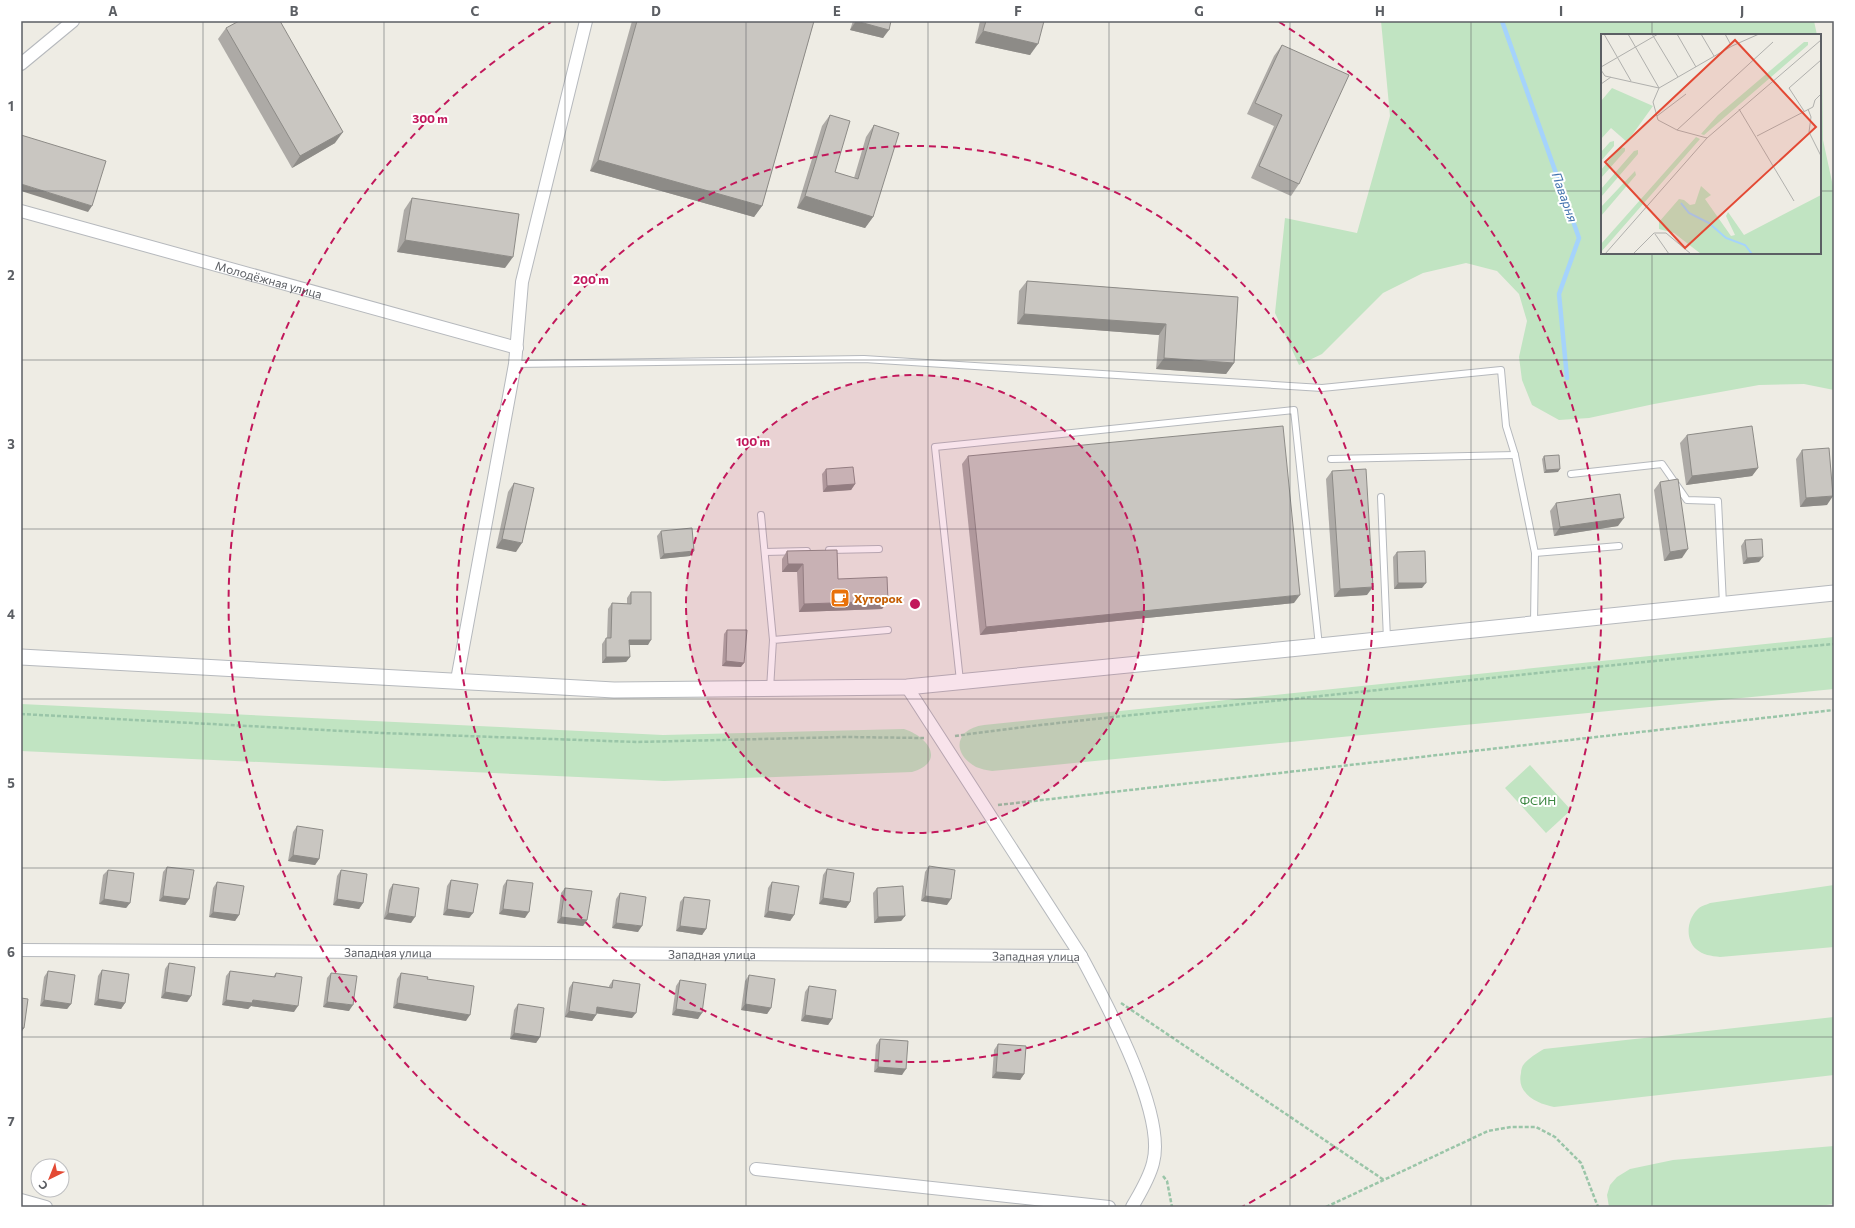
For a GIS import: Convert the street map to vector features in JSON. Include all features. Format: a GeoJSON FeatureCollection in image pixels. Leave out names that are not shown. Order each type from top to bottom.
{"type":"FeatureCollection","features":[{"type":"Feature","properties":{"kind":"street"},"geometry":{"type":"LineString","coordinates":[[21,64],[73,21]]}},
{"type":"Feature","properties":{"kind":"street"},"geometry":{"type":"LineString","coordinates":[[457,680],[515,364],[522,282],[586,21]]}},
{"type":"Feature","properties":{"kind":"street","name":"Молодёжная улица"},"geometry":{"type":"LineString","coordinates":[[21,211],[517,348]]}},
{"type":"Feature","properties":{"kind":"street"},"geometry":{"type":"LineString","coordinates":[[21,657],[457,680],[614,690],[906,686],[1319,646],[1834,593]]}},
{"type":"Feature","properties":{"kind":"street","name":"Западная улица"},"geometry":{"type":"LineString","coordinates":[[906,686],[1081,956]]}},
{"type":"Feature","properties":{"kind":"street","name":"Западная улица"},"geometry":{"type":"LineString","coordinates":[[21,950],[1081,956]]}},
{"type":"Feature","properties":{"kind":"street"},"geometry":{"type":"LineString","coordinates":[[1081,956],[1119,1030],[1146,1096],[1154,1133],[1154,1163],[1146,1182],[1132,1207]]}},
{"type":"Feature","properties":{"kind":"street"},"geometry":{"type":"LineString","coordinates":[[756,1169],[1109,1207]]}},
{"type":"Feature","properties":{"kind":"street"},"geometry":{"type":"LineString","coordinates":[[21,1200],[46,1207]]}},
{"type":"Feature","properties":{"kind":"lane"},"geometry":{"type":"LineString","coordinates":[[515,364],[864,359],[1322,388],[1501,370],[1506,426],[1515,455],[1535,553],[1534,624]]}},
{"type":"Feature","properties":{"kind":"lane"},"geometry":{"type":"LineString","coordinates":[[960,681],[935,447],[1294,410],[1319,646]]}},
{"type":"Feature","properties":{"kind":"lane"},"geometry":{"type":"LineString","coordinates":[[1331,458],[1515,455]]}},
{"type":"Feature","properties":{"kind":"lane"},"geometry":{"type":"LineString","coordinates":[[1571,474],[1662,464],[1687,500],[1718,501],[1723,604]]}},
{"type":"Feature","properties":{"kind":"lane"},"geometry":{"type":"LineString","coordinates":[[1381,497],[1387,639]]}},
{"type":"Feature","properties":{"kind":"lane"},"geometry":{"type":"LineString","coordinates":[[761,515],[774,640],[770,689]]}},
{"type":"Feature","properties":{"kind":"lane"},"geometry":{"type":"LineString","coordinates":[[1535,553],[1619,546]]}},
{"type":"Feature","properties":{"kind":"lane"},"geometry":{"type":"LineString","coordinates":[[818,550],[879,548]]}},
{"type":"Feature","properties":{"kind":"lane"},"geometry":{"type":"LineString","coordinates":[[765,552],[811,551]]}},
{"type":"Feature","properties":{"kind":"lane"},"geometry":{"type":"LineString","coordinates":[[774,640],[888,630]]}},
{"type":"Feature","properties":{"kind":"path"},"geometry":{"type":"LineString","coordinates":[[984,807],[1834,710]]}},
{"type":"Feature","properties":{"kind":"path"},"geometry":{"type":"LineString","coordinates":[[1117,1000],[1384,1180]]}},
{"type":"Feature","properties":{"kind":"path"},"geometry":{"type":"LineString","coordinates":[[1326,1207],[1488,1131],[1511,1127],[1536,1127],[1555,1137],[1581,1162],[1598,1207]]}},
{"type":"Feature","properties":{"kind":"path"},"geometry":{"type":"LineString","coordinates":[[1154,1163],[1167,1182],[1172,1207]]}},
{"type":"Feature","properties":{"kind":"green space"},"geometry":{"type":"Polygon","coordinates":[[[1381,21],[1814,21],[1817,34],[1601,34],[1601,254],[1821,254],[1821,56],[1823,140],[1834,191],[1834,390],[1804,384],[1759,385],[1654,404],[1589,418],[1559,420],[1532,405],[1522,380],[1519,357],[1527,321],[1519,294],[1497,271],[1466,263],[1423,273],[1383,293],[1322,354],[1299,365],[1275,313],[1285,218],[1357,233],[1390,116],[1381,21]]]}},
{"type":"Feature","properties":{"kind":"green space"},"geometry":{"type":"Polygon","coordinates":[[[1834,637],[1834,689],[992,771],[976,767],[968,761],[960,749],[962,736],[967,731],[974,727],[984,725],[1834,637]]]}},
{"type":"Feature","properties":{"kind":"green space"},"geometry":{"type":"Polygon","coordinates":[[[21,704],[663,735],[904,729],[921,738],[926,743],[930,750],[931,756],[929,762],[922,768],[912,772],[664,781],[21,751],[21,704]]]}},
{"type":"Feature","properties":{"kind":"green space","name":"ФСИН"},"geometry":{"type":"Polygon","coordinates":[[[1530,765],[1571,810],[1546,833],[1505,788],[1530,765]]]}},
{"type":"Feature","properties":{"kind":"green space"},"geometry":{"type":"Polygon","coordinates":[[[1834,885],[1834,947],[1720,957],[1701,953],[1692,945],[1689,935],[1689,924],[1691,919],[1698,909],[1710,903],[1834,885]]]}},
{"type":"Feature","properties":{"kind":"green space"},"geometry":{"type":"Polygon","coordinates":[[[1834,1017],[1834,1075],[1554,1107],[1548,1106],[1530,1097],[1522,1087],[1520,1080],[1523,1065],[1544,1049],[1834,1017]]]}},
{"type":"Feature","properties":{"kind":"green space"},"geometry":{"type":"Polygon","coordinates":[[[1834,1146],[1834,1204],[1811,1207],[1609,1207],[1607,1195],[1610,1185],[1617,1177],[1630,1169],[1673,1160],[1834,1146]]]}},
{"type":"Feature","properties":{"kind":"building"},"geometry":{"type":"Polygon","coordinates":[[[239,21],[280,21],[343,132],[300,156],[226,28],[239,21]]]}},
{"type":"Feature","properties":{"kind":"building"},"geometry":{"type":"Polygon","coordinates":[[[637,21],[814,21],[762,206],[598,160],[637,21]]]}},
{"type":"Feature","properties":{"kind":"building"},"geometry":{"type":"Polygon","coordinates":[[[856,21],[891,21],[889,30],[856,21]]]}},
{"type":"Feature","properties":{"kind":"building"},"geometry":{"type":"Polygon","coordinates":[[[986,21],[1044,21],[1038,44],[983,31],[986,21]]]}},
{"type":"Feature","properties":{"kind":"building"},"geometry":{"type":"Polygon","coordinates":[[[1282,45],[1349,75],[1299,184],[1259,166],[1282,115],[1255,103],[1282,45]]]}},
{"type":"Feature","properties":{"kind":"building"},"geometry":{"type":"Polygon","coordinates":[[[830,115],[850,121],[835,172],[858,179],[874,125],[899,133],[873,217],[805,196],[830,115]]]}},
{"type":"Feature","properties":{"kind":"building"},"geometry":{"type":"Polygon","coordinates":[[[21,135],[106,161],[92,206],[21,184],[21,135]]]}},
{"type":"Feature","properties":{"kind":"building"},"geometry":{"type":"Polygon","coordinates":[[[412,198],[519,214],[513,257],[405,240],[412,198]]]}},
{"type":"Feature","properties":{"kind":"building"},"geometry":{"type":"Polygon","coordinates":[[[1027,281],[1238,297],[1234,363],[1164,358],[1166,324],[1024,314],[1027,281]]]}},
{"type":"Feature","properties":{"kind":"building"},"geometry":{"type":"Polygon","coordinates":[[[1283,426],[1300,595],[986,627],[968,456],[1283,426]]]}},
{"type":"Feature","properties":{"kind":"building"},"geometry":{"type":"Polygon","coordinates":[[[1752,426],[1758,468],[1692,476],[1687,435],[1752,426]]]}},
{"type":"Feature","properties":{"kind":"building"},"geometry":{"type":"Polygon","coordinates":[[[1829,448],[1833,496],[1806,498],[1802,450],[1829,448]]]}},
{"type":"Feature","properties":{"kind":"building"},"geometry":{"type":"Polygon","coordinates":[[[1559,455],[1560,469],[1546,470],[1544,456],[1559,455]]]}},
{"type":"Feature","properties":{"kind":"building"},"geometry":{"type":"Polygon","coordinates":[[[853,467],[855,484],[827,486],[826,469],[853,467]]]}},
{"type":"Feature","properties":{"kind":"building"},"geometry":{"type":"Polygon","coordinates":[[[1366,469],[1373,587],[1340,589],[1332,471],[1366,469]]]}},
{"type":"Feature","properties":{"kind":"building"},"geometry":{"type":"Polygon","coordinates":[[[1678,479],[1688,549],[1670,552],[1660,482],[1678,479]]]}},
{"type":"Feature","properties":{"kind":"building"},"geometry":{"type":"Polygon","coordinates":[[[514,483],[534,488],[522,543],[502,539],[514,483]]]}},
{"type":"Feature","properties":{"kind":"building"},"geometry":{"type":"Polygon","coordinates":[[[1620,494],[1624,518],[1560,527],[1556,503],[1620,494]]]}},
{"type":"Feature","properties":{"kind":"building"},"geometry":{"type":"Polygon","coordinates":[[[692,528],[694,551],[664,554],[661,531],[692,528]]]}},
{"type":"Feature","properties":{"kind":"building"},"geometry":{"type":"Polygon","coordinates":[[[1762,539],[1763,557],[1747,558],[1745,540],[1762,539]]]}},
{"type":"Feature","properties":{"kind":"building"},"geometry":{"type":"Polygon","coordinates":[[[837,550],[838,579],[887,577],[888,601],[804,604],[803,564],[788,564],[787,551],[837,550]]]}},
{"type":"Feature","properties":{"kind":"building"},"geometry":{"type":"Polygon","coordinates":[[[1425,551],[1426,583],[1398,583],[1397,552],[1425,551]]]}},
{"type":"Feature","properties":{"kind":"building"},"geometry":{"type":"Polygon","coordinates":[[[631,592],[651,592],[651,640],[629,640],[630,657],[606,657],[606,638],[611,638],[612,603],[631,604],[631,592]]]}},
{"type":"Feature","properties":{"kind":"building"},"geometry":{"type":"Polygon","coordinates":[[[727,630],[747,630],[744,663],[726,661],[727,630]]]}},
{"type":"Feature","properties":{"kind":"building"},"geometry":{"type":"Polygon","coordinates":[[[297,826],[323,830],[319,859],[293,855],[297,826]]]}},
{"type":"Feature","properties":{"kind":"building"},"geometry":{"type":"Polygon","coordinates":[[[929,866],[955,870],[951,899],[925,896],[929,866]]]}},
{"type":"Feature","properties":{"kind":"building"},"geometry":{"type":"Polygon","coordinates":[[[167,867],[194,870],[189,899],[163,896],[167,867]]]}},
{"type":"Feature","properties":{"kind":"building"},"geometry":{"type":"Polygon","coordinates":[[[827,869],[854,873],[850,902],[823,898],[827,869]]]}},
{"type":"Feature","properties":{"kind":"building"},"geometry":{"type":"Polygon","coordinates":[[[108,870],[134,873],[130,903],[104,899],[108,870]]]}},
{"type":"Feature","properties":{"kind":"building"},"geometry":{"type":"Polygon","coordinates":[[[341,870],[367,874],[363,903],[337,899],[341,870]]]}},
{"type":"Feature","properties":{"kind":"building"},"geometry":{"type":"Polygon","coordinates":[[[451,880],[478,884],[473,913],[447,909],[451,880]]]}},
{"type":"Feature","properties":{"kind":"building"},"geometry":{"type":"Polygon","coordinates":[[[507,880],[533,883],[529,912],[503,909],[507,880]]]}},
{"type":"Feature","properties":{"kind":"building"},"geometry":{"type":"Polygon","coordinates":[[[217,882],[244,886],[239,915],[213,912],[217,882]]]}},
{"type":"Feature","properties":{"kind":"building"},"geometry":{"type":"Polygon","coordinates":[[[772,882],[799,886],[794,915],[768,911],[772,882]]]}},
{"type":"Feature","properties":{"kind":"building"},"geometry":{"type":"Polygon","coordinates":[[[393,884],[419,888],[415,917],[388,913],[393,884]]]}},
{"type":"Feature","properties":{"kind":"building"},"geometry":{"type":"Polygon","coordinates":[[[903,886],[905,916],[878,917],[877,888],[903,886]]]}},
{"type":"Feature","properties":{"kind":"building"},"geometry":{"type":"Polygon","coordinates":[[[565,888],[592,891],[587,920],[561,917],[565,888]]]}},
{"type":"Feature","properties":{"kind":"building"},"geometry":{"type":"Polygon","coordinates":[[[620,893],[646,897],[642,926],[616,923],[620,893]]]}},
{"type":"Feature","properties":{"kind":"building"},"geometry":{"type":"Polygon","coordinates":[[[684,897],[710,900],[706,929],[680,926],[684,897]]]}},
{"type":"Feature","properties":{"kind":"building"},"geometry":{"type":"Polygon","coordinates":[[[169,963],[195,967],[191,996],[165,992],[169,963]]]}},
{"type":"Feature","properties":{"kind":"building"},"geometry":{"type":"Polygon","coordinates":[[[102,970],[129,974],[125,1003],[98,999],[102,970]]]}},
{"type":"Feature","properties":{"kind":"building"},"geometry":{"type":"Polygon","coordinates":[[[48,971],[75,975],[71,1004],[44,1000],[48,971]]]}},
{"type":"Feature","properties":{"kind":"building"},"geometry":{"type":"Polygon","coordinates":[[[230,971],[275,977],[276,973],[302,977],[298,1006],[253,1000],[252,1003],[226,1000],[230,971]]]}},
{"type":"Feature","properties":{"kind":"building"},"geometry":{"type":"Polygon","coordinates":[[[331,973],[357,976],[353,1005],[327,1002],[331,973]]]}},
{"type":"Feature","properties":{"kind":"building"},"geometry":{"type":"Polygon","coordinates":[[[401,973],[428,977],[427,979],[474,986],[470,1015],[397,1003],[401,973]]]}},
{"type":"Feature","properties":{"kind":"building"},"geometry":{"type":"Polygon","coordinates":[[[749,975],[775,979],[771,1008],[745,1004],[749,975]]]}},
{"type":"Feature","properties":{"kind":"building"},"geometry":{"type":"Polygon","coordinates":[[[613,980],[640,984],[636,1013],[597,1007],[596,1015],[569,1011],[573,982],[612,988],[613,980]]]}},
{"type":"Feature","properties":{"kind":"building"},"geometry":{"type":"Polygon","coordinates":[[[680,980],[706,984],[702,1013],[676,1009],[680,980]]]}},
{"type":"Feature","properties":{"kind":"building"},"geometry":{"type":"Polygon","coordinates":[[[809,986],[836,990],[832,1019],[805,1015],[809,986]]]}},
{"type":"Feature","properties":{"kind":"building"},"geometry":{"type":"Polygon","coordinates":[[[21,998],[28,999],[24,1028],[21,1028],[21,998]]]}},
{"type":"Feature","properties":{"kind":"building"},"geometry":{"type":"Polygon","coordinates":[[[518,1004],[544,1008],[540,1037],[514,1033],[518,1004]]]}},
{"type":"Feature","properties":{"kind":"building"},"geometry":{"type":"Polygon","coordinates":[[[880,1039],[908,1041],[906,1069],[878,1067],[880,1039]]]}},
{"type":"Feature","properties":{"kind":"building"},"geometry":{"type":"Polygon","coordinates":[[[998,1044],[1026,1046],[1024,1074],[996,1072],[998,1044]]]}},
{"type":"Feature","properties":{"kind":"waterway","name":"Паварня"},"geometry":{"type":"LineString","coordinates":[[1502,21],[1579,238],[1559,294],[1567,378]]}},
{"type":"Feature","properties":{"kind":"place","name":"Хуторок"},"geometry":{"type":"Point","coordinates":[840,598]}}]}
